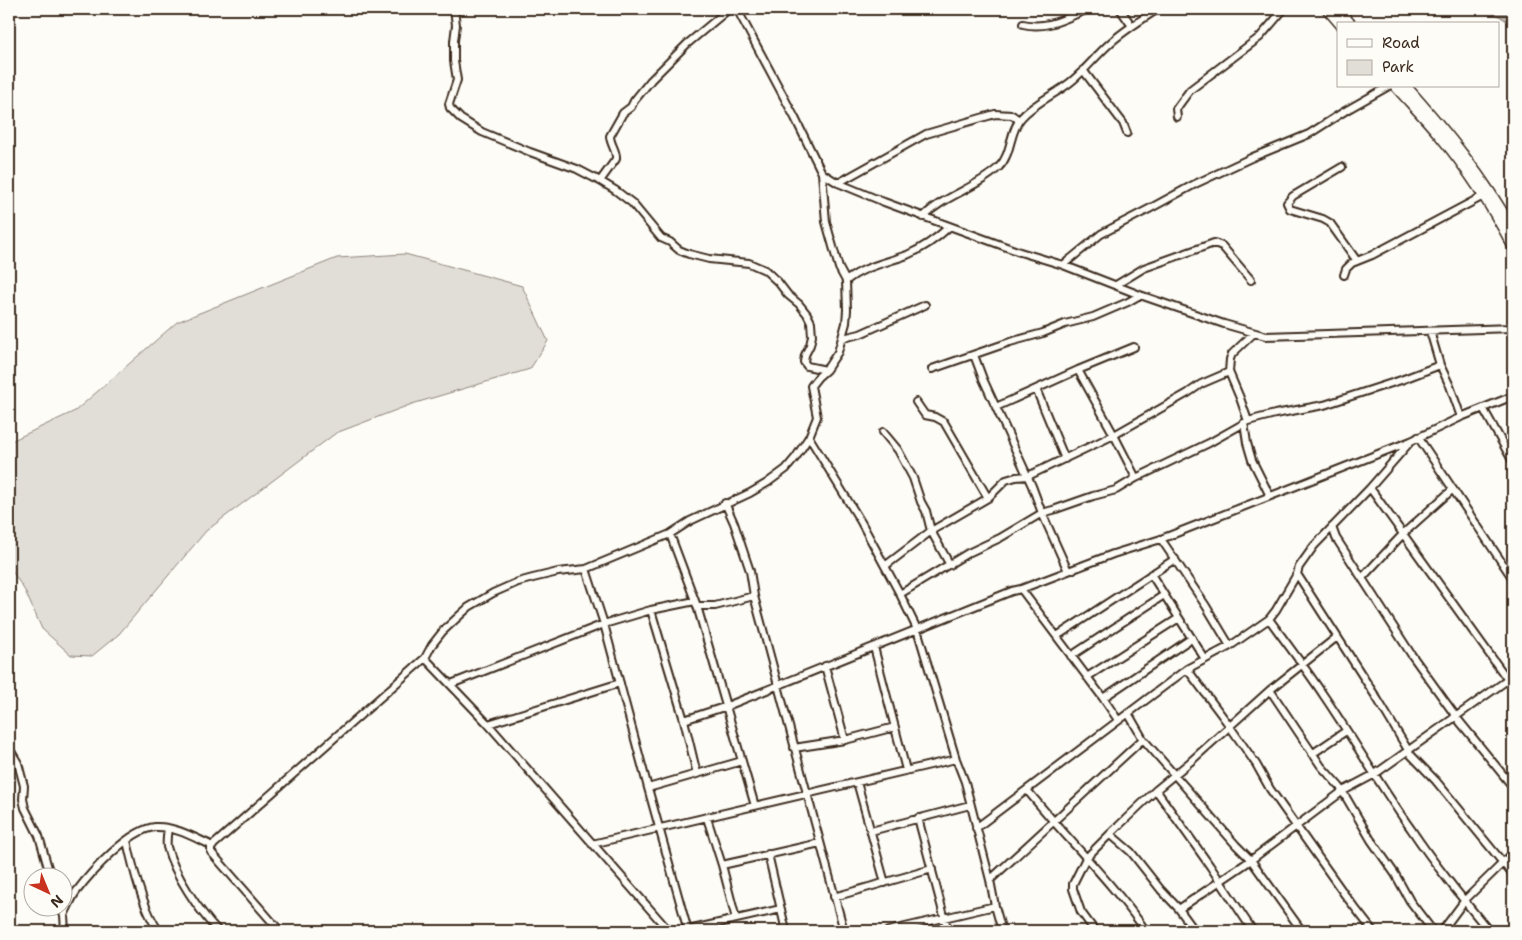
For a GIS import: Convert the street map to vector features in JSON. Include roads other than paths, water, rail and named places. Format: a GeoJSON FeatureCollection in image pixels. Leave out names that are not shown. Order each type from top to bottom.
{"type":"FeatureCollection","features":[{"type":"Feature","properties":{"kind":"main road"},"geometry":{"type":"LineString","coordinates":[[1327,9],[1338,22]]}},
{"type":"Feature","properties":{"kind":"main road"},"geometry":{"type":"LineString","coordinates":[[1338,9],[1349,22]]}},
{"type":"Feature","properties":{"kind":"main road"},"geometry":{"type":"LineString","coordinates":[[1396,88],[1438,134],[1487,194],[1513,230]]}},
{"type":"Feature","properties":{"kind":"main road"},"geometry":{"type":"LineString","coordinates":[[1408,88],[1448,134],[1471,164],[1513,247]]}},
{"type":"Feature","properties":{"kind":"street"},"geometry":{"type":"LineString","coordinates":[[454,9],[456,25],[454,60],[457,80],[449,104],[450,108],[461,119],[482,132],[600,181],[632,203],[661,238],[670,242],[676,248],[689,254],[709,259],[749,262],[760,267],[771,275],[788,295],[799,304],[811,322],[810,344],[804,362],[807,366],[826,370]]}},
{"type":"Feature","properties":{"kind":"street"},"geometry":{"type":"LineString","coordinates":[[600,181],[616,159],[610,136],[623,113],[631,108],[651,80],[668,62],[729,9]]}},
{"type":"Feature","properties":{"kind":"street"},"geometry":{"type":"LineString","coordinates":[[280,931],[210,850],[425,658],[443,631],[469,607],[505,587],[558,572],[586,569],[670,534],[690,520],[750,492],[786,468],[809,438],[817,417],[811,386],[826,370],[838,352],[843,338],[846,317],[846,280],[839,268],[826,222],[822,173],[737,9]]}},
{"type":"Feature","properties":{"kind":"street"},"geometry":{"type":"LineString","coordinates":[[1023,24],[1034,27],[1050,25],[1088,9]]}},
{"type":"Feature","properties":{"kind":"street"},"geometry":{"type":"LineString","coordinates":[[1120,9],[1132,26]]}},
{"type":"Feature","properties":{"kind":"street"},"geometry":{"type":"LineString","coordinates":[[923,217],[937,204],[973,185],[1000,166],[1007,154],[1019,120],[1040,102],[1072,81],[1108,45],[1158,9]]}},
{"type":"Feature","properties":{"kind":"street"},"geometry":{"type":"LineString","coordinates":[[1177,117],[1176,108],[1190,90],[1260,37],[1284,9]]}},
{"type":"Feature","properties":{"kind":"street"},"geometry":{"type":"LineString","coordinates":[[1083,70],[1122,123],[1127,133]]}},
{"type":"Feature","properties":{"kind":"street"},"geometry":{"type":"LineString","coordinates":[[1063,264],[1101,234],[1149,210],[1194,184],[1309,134],[1385,88]]}},
{"type":"Feature","properties":{"kind":"street"},"geometry":{"type":"LineString","coordinates":[[838,183],[926,134],[995,114],[1012,115],[1019,120]]}},
{"type":"Feature","properties":{"kind":"street"},"geometry":{"type":"LineString","coordinates":[[1342,167],[1293,196],[1287,203],[1290,209],[1330,223],[1357,261]]}},
{"type":"Feature","properties":{"kind":"street"},"geometry":{"type":"LineString","coordinates":[[822,173],[838,183],[949,227],[1039,258],[1063,264],[1140,295],[1224,324],[1266,336],[1513,328]]}},
{"type":"Feature","properties":{"kind":"street"},"geometry":{"type":"LineString","coordinates":[[1344,275],[1348,266],[1487,194]]}},
{"type":"Feature","properties":{"kind":"street"},"geometry":{"type":"LineString","coordinates":[[846,280],[862,270],[921,248],[933,241],[949,227]]}},
{"type":"Feature","properties":{"kind":"street"},"geometry":{"type":"LineString","coordinates":[[1116,285],[1144,268],[1214,244],[1222,246],[1251,280]]}},
{"type":"Feature","properties":{"kind":"street"},"geometry":{"type":"LineString","coordinates":[[932,369],[1092,316],[1128,302],[1140,295]]}},
{"type":"Feature","properties":{"kind":"street"},"geometry":{"type":"LineString","coordinates":[[843,338],[860,334],[925,305]]}},
{"type":"Feature","properties":{"kind":"street"},"geometry":{"type":"LineString","coordinates":[[1430,331],[1440,365],[1461,417]]}},
{"type":"Feature","properties":{"kind":"street"},"geometry":{"type":"LineString","coordinates":[[1254,333],[1232,354],[1229,372],[1240,398],[1246,422],[1247,443],[1252,460],[1270,496]]}},
{"type":"Feature","properties":{"kind":"street"},"geometry":{"type":"LineString","coordinates":[[996,407],[1134,347]]}},
{"type":"Feature","properties":{"kind":"street"},"geometry":{"type":"LineString","coordinates":[[974,355],[1068,571]]}},
{"type":"Feature","properties":{"kind":"street"},"geometry":{"type":"LineString","coordinates":[[900,594],[968,553],[1000,538],[1042,513],[1116,490],[1246,422],[1324,405],[1440,365]]}},
{"type":"Feature","properties":{"kind":"street"},"geometry":{"type":"LineString","coordinates":[[1078,370],[1136,478]]}},
{"type":"Feature","properties":{"kind":"street"},"geometry":{"type":"LineString","coordinates":[[885,566],[932,531],[988,498],[1006,480],[1016,476],[1028,476],[1065,459],[1114,435],[1202,384],[1229,372]]}},
{"type":"Feature","properties":{"kind":"street"},"geometry":{"type":"LineString","coordinates":[[1036,389],[1065,459]]}},
{"type":"Feature","properties":{"kind":"street"},"geometry":{"type":"LineString","coordinates":[[684,720],[727,706],[1012,591],[1161,539],[1411,441],[1461,417],[1513,396]]}},
{"type":"Feature","properties":{"kind":"street"},"geometry":{"type":"LineString","coordinates":[[916,402],[925,415],[940,419],[949,429],[988,498]]}},
{"type":"Feature","properties":{"kind":"street"},"geometry":{"type":"LineString","coordinates":[[1483,408],[1513,462]]}},
{"type":"Feature","properties":{"kind":"street"},"geometry":{"type":"LineString","coordinates":[[883,432],[898,450],[913,478],[932,531],[950,564]]}},
{"type":"Feature","properties":{"kind":"street"},"geometry":{"type":"LineString","coordinates":[[1418,437],[1513,579]]}},
{"type":"Feature","properties":{"kind":"street"},"geometry":{"type":"LineString","coordinates":[[809,438],[861,522],[917,629],[956,759],[965,782],[1002,931]]}},
{"type":"Feature","properties":{"kind":"street"},"geometry":{"type":"LineString","coordinates":[[976,828],[1187,669],[1230,646],[1269,619],[1297,574],[1299,567],[1314,546],[1370,488],[1411,441]]}},
{"type":"Feature","properties":{"kind":"street"},"geometry":{"type":"LineString","coordinates":[[1370,488],[1404,533],[1459,613],[1495,661],[1511,678],[1513,687]]}},
{"type":"Feature","properties":{"kind":"street"},"geometry":{"type":"LineString","coordinates":[[1362,578],[1404,533],[1453,489]]}},
{"type":"Feature","properties":{"kind":"street"},"geometry":{"type":"LineString","coordinates":[[725,504],[734,523],[750,571],[754,596],[844,931]]}},
{"type":"Feature","properties":{"kind":"street"},"geometry":{"type":"LineString","coordinates":[[1332,527],[1336,538],[1411,654],[1456,716],[1513,786]]}},
{"type":"Feature","properties":{"kind":"street"},"geometry":{"type":"LineString","coordinates":[[670,534],[696,604],[755,806]]}},
{"type":"Feature","properties":{"kind":"street"},"geometry":{"type":"LineString","coordinates":[[1161,539],[1206,606],[1230,646]]}},
{"type":"Feature","properties":{"kind":"street"},"geometry":{"type":"LineString","coordinates":[[1057,636],[1175,559]]}},
{"type":"Feature","properties":{"kind":"street"},"geometry":{"type":"LineString","coordinates":[[586,569],[604,624],[688,931],[781,909]]}},
{"type":"Feature","properties":{"kind":"street"},"geometry":{"type":"LineString","coordinates":[[1151,574],[1205,659]]}},
{"type":"Feature","properties":{"kind":"street"},"geometry":{"type":"LineString","coordinates":[[1297,574],[1408,750],[1513,875]]}},
{"type":"Feature","properties":{"kind":"street"},"geometry":{"type":"LineString","coordinates":[[1021,589],[1118,720]]}},
{"type":"Feature","properties":{"kind":"street"},"geometry":{"type":"LineString","coordinates":[[1072,656],[1164,595]]}},
{"type":"Feature","properties":{"kind":"street"},"geometry":{"type":"LineString","coordinates":[[451,684],[604,624],[651,610],[696,604],[715,606],[754,596]]}},
{"type":"Feature","properties":{"kind":"street"},"geometry":{"type":"LineString","coordinates":[[651,610],[684,720],[697,774]]}},
{"type":"Feature","properties":{"kind":"street"},"geometry":{"type":"LineString","coordinates":[[1087,677],[1179,618]]}},
{"type":"Feature","properties":{"kind":"street"},"geometry":{"type":"LineString","coordinates":[[1269,619],[1324,696],[1412,832],[1489,931]]}},
{"type":"Feature","properties":{"kind":"street"},"geometry":{"type":"LineString","coordinates":[[1095,931],[1081,912],[1072,888],[1074,879],[1086,858],[1156,790],[1270,690],[1337,637]]}},
{"type":"Feature","properties":{"kind":"street"},"geometry":{"type":"LineString","coordinates":[[1103,698],[1192,638]]}},
{"type":"Feature","properties":{"kind":"street"},"geometry":{"type":"LineString","coordinates":[[874,647],[906,770]]}},
{"type":"Feature","properties":{"kind":"street"},"geometry":{"type":"LineString","coordinates":[[425,658],[488,724],[668,931]]}},
{"type":"Feature","properties":{"kind":"street"},"geometry":{"type":"LineString","coordinates":[[825,666],[845,740]]}},
{"type":"Feature","properties":{"kind":"street"},"geometry":{"type":"LineString","coordinates":[[1187,669],[1372,931]]}},
{"type":"Feature","properties":{"kind":"street"},"geometry":{"type":"LineString","coordinates":[[1179,909],[1251,860],[1342,791],[1375,774],[1511,678]]}},
{"type":"Feature","properties":{"kind":"street"},"geometry":{"type":"LineString","coordinates":[[488,724],[620,683]]}},
{"type":"Feature","properties":{"kind":"street"},"geometry":{"type":"LineString","coordinates":[[1270,690],[1320,766],[1342,791],[1410,901],[1433,931]]}},
{"type":"Feature","properties":{"kind":"street"},"geometry":{"type":"LineString","coordinates":[[1128,713],[1143,739],[1251,860],[1302,931]]}},
{"type":"Feature","properties":{"kind":"street"},"geometry":{"type":"LineString","coordinates":[[794,748],[845,740],[895,727]]}},
{"type":"Feature","properties":{"kind":"street"},"geometry":{"type":"LineString","coordinates":[[1312,754],[1346,731]]}},
{"type":"Feature","properties":{"kind":"street"},"geometry":{"type":"LineString","coordinates":[[990,880],[1143,739]]}},
{"type":"Feature","properties":{"kind":"street"},"geometry":{"type":"LineString","coordinates":[[9,748],[18,763],[24,786],[23,799],[25,808],[39,836],[48,868]]}},
{"type":"Feature","properties":{"kind":"street"},"geometry":{"type":"LineString","coordinates":[[592,844],[956,759]]}},
{"type":"Feature","properties":{"kind":"street"},"geometry":{"type":"LineString","coordinates":[[648,788],[742,761]]}},
{"type":"Feature","properties":{"kind":"street"},"geometry":{"type":"LineString","coordinates":[[857,782],[872,830],[884,883]]}},
{"type":"Feature","properties":{"kind":"street"},"geometry":{"type":"LineString","coordinates":[[1027,790],[1122,899],[1146,931]]}},
{"type":"Feature","properties":{"kind":"street"},"geometry":{"type":"LineString","coordinates":[[1156,790],[1253,931]]}},
{"type":"Feature","properties":{"kind":"street"},"geometry":{"type":"LineString","coordinates":[[872,830],[970,805]]}},
{"type":"Feature","properties":{"kind":"street"},"geometry":{"type":"LineString","coordinates":[[706,818],[722,864],[736,920]]}},
{"type":"Feature","properties":{"kind":"street"},"geometry":{"type":"LineString","coordinates":[[918,818],[948,931]]}},
{"type":"Feature","properties":{"kind":"street"},"geometry":{"type":"LineString","coordinates":[[72,899],[93,871],[127,841],[143,830],[155,827],[168,828],[213,846]]}},
{"type":"Feature","properties":{"kind":"street"},"geometry":{"type":"LineString","coordinates":[[168,828],[167,847],[179,874],[195,902],[218,931]]}},
{"type":"Feature","properties":{"kind":"street"},"geometry":{"type":"LineString","coordinates":[[1110,834],[1131,852],[1195,931]]}},
{"type":"Feature","properties":{"kind":"street"},"geometry":{"type":"LineString","coordinates":[[127,841],[144,901],[154,923],[160,931]]}},
{"type":"Feature","properties":{"kind":"street"},"geometry":{"type":"LineString","coordinates":[[722,864],[820,842]]}},
{"type":"Feature","properties":{"kind":"street"},"geometry":{"type":"LineString","coordinates":[[1442,931],[1464,900],[1513,853]]}},
{"type":"Feature","properties":{"kind":"street"},"geometry":{"type":"LineString","coordinates":[[768,854],[786,931]]}},
{"type":"Feature","properties":{"kind":"street"},"geometry":{"type":"LineString","coordinates":[[834,897],[932,870]]}},
{"type":"Feature","properties":{"kind":"street"},"geometry":{"type":"LineString","coordinates":[[888,931],[995,906]]}},
{"type":"Feature","properties":{"kind":"street"},"geometry":{"type":"LineString","coordinates":[[64,918],[65,931]]}},
{"type":"Feature","properties":{"kind":"street"},"geometry":{"type":"LineString","coordinates":[[1509,931],[1513,927]]}}]}
